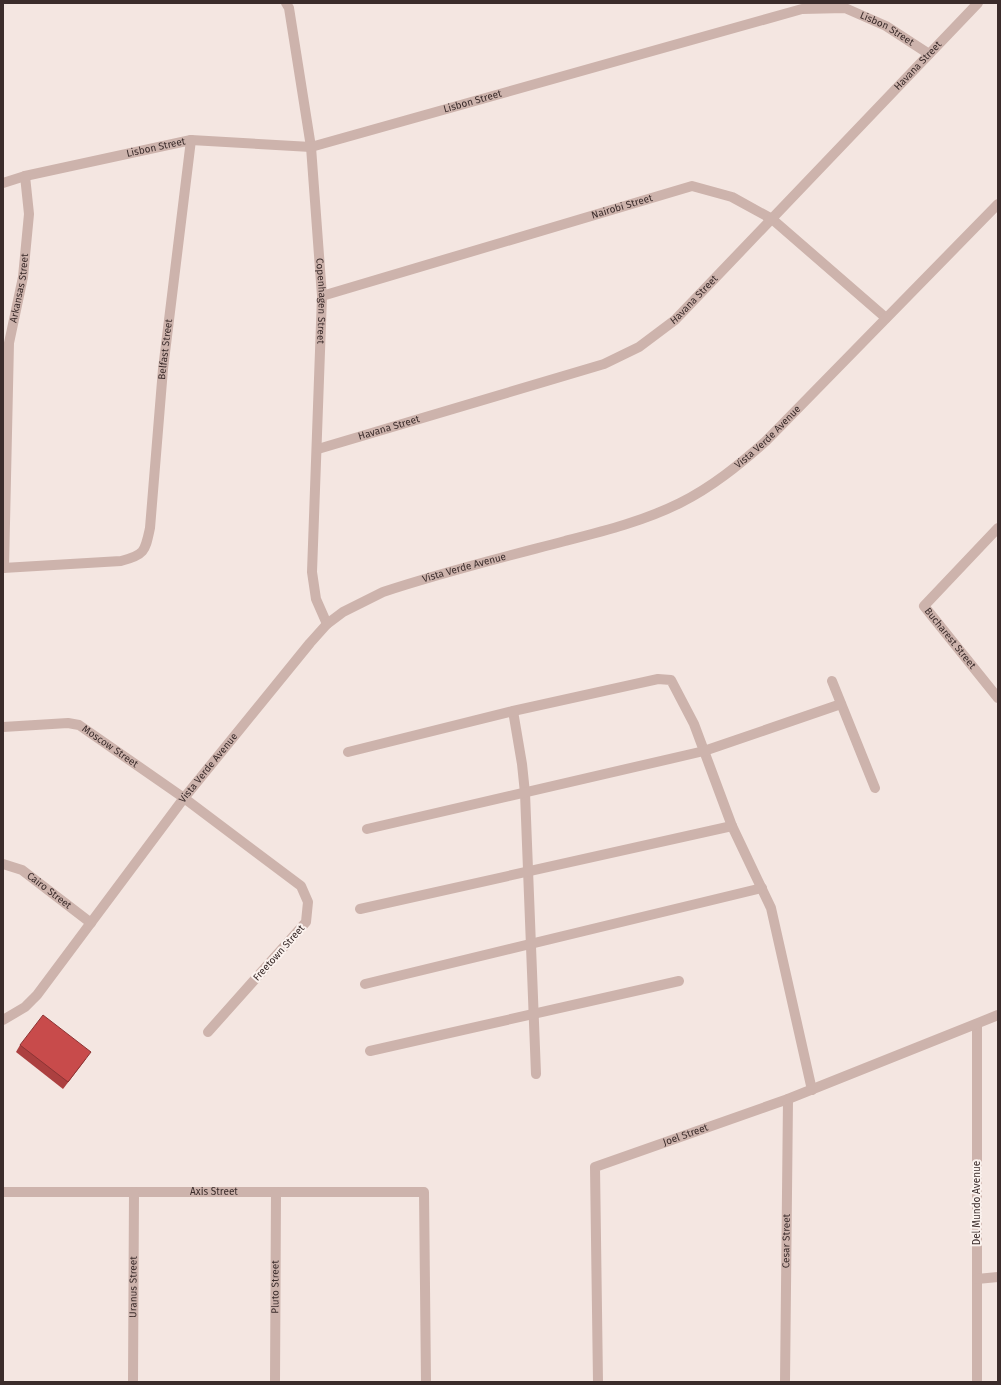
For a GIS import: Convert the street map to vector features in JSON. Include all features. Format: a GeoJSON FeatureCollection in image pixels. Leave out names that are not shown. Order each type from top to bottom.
{"type":"FeatureCollection","features":[{"type":"Feature","properties":{"kind":"street","name":"Copenhagen Street"},"geometry":{"type":"LineString","coordinates":[[286,3],[289,8],[311,147],[322,296],[318,449],[312,572],[316,599],[327,624]]}},
{"type":"Feature","properties":{"kind":"street","name":"Havana Street"},"geometry":{"type":"LineString","coordinates":[[318,449],[604,364],[639,348],[675,320],[978,3]]}},
{"type":"Feature","properties":{"kind":"street","name":"Lisbon Street"},"geometry":{"type":"LineString","coordinates":[[3,183],[25,176],[191,140],[311,147],[802,9],[845,8],[886,26],[929,54]]}},
{"type":"Feature","properties":{"kind":"street","name":"Belfast Street"},"geometry":{"type":"LineString","coordinates":[[4,568],[121,561],[138,556],[146,546],[150,528],[163,369],[191,140]]}},
{"type":"Feature","properties":{"kind":"street","name":"Arkansas Street"},"geometry":{"type":"LineString","coordinates":[[4,568],[6,343],[23,277],[29,214],[25,176]]}},
{"type":"Feature","properties":{"kind":"street","name":"Nairobi Street"},"geometry":{"type":"LineString","coordinates":[[322,296],[692,186],[732,197],[772,219],[886,318]]}},
{"type":"Feature","properties":{"kind":"street","name":"Vista Verde Avenue"},"geometry":{"type":"LineString","coordinates":[[3,1020],[25,1007],[37,995],[184,798],[287,670],[327,624],[362,601],[383,592],[612,529],[650,516],[707,488],[766,441],[998,204]]}},
{"type":"Feature","properties":{"kind":"street","name":"Bucharest Street"},"geometry":{"type":"LineString","coordinates":[[998,528],[924,606],[998,698]]}},
{"type":"Feature","properties":{"kind":"street"},"geometry":{"type":"LineString","coordinates":[[348,752],[513,711],[658,679],[671,680],[694,724],[732,826],[771,908],[812,1090]]}},
{"type":"Feature","properties":{"kind":"street"},"geometry":{"type":"LineString","coordinates":[[832,681],[875,788]]}},
{"type":"Feature","properties":{"kind":"street"},"geometry":{"type":"LineString","coordinates":[[367,829],[704,751],[841,704]]}},
{"type":"Feature","properties":{"kind":"street"},"geometry":{"type":"LineString","coordinates":[[513,711],[522,764],[525,793],[536,1074]]}},
{"type":"Feature","properties":{"kind":"street","name":"Moscow Street"},"geometry":{"type":"LineString","coordinates":[[3,727],[68,723],[79,725],[184,798]]}},
{"type":"Feature","properties":{"kind":"street","name":"Freetown Street"},"geometry":{"type":"LineString","coordinates":[[184,798],[301,886],[308,902],[306,922],[208,1032]]}},
{"type":"Feature","properties":{"kind":"street"},"geometry":{"type":"LineString","coordinates":[[360,909],[732,826]]}},
{"type":"Feature","properties":{"kind":"street","name":"Cairo Street"},"geometry":{"type":"LineString","coordinates":[[3,864],[22,870],[91,923]]}},
{"type":"Feature","properties":{"kind":"street"},"geometry":{"type":"LineString","coordinates":[[365,984],[762,888]]}},
{"type":"Feature","properties":{"kind":"street"},"geometry":{"type":"LineString","coordinates":[[370,1051],[679,981]]}},
{"type":"Feature","properties":{"kind":"street","name":"Joel Street"},"geometry":{"type":"LineString","coordinates":[[598,1382],[595,1167],[812,1090],[977,1025],[998,1015]]}},
{"type":"Feature","properties":{"kind":"street","name":"Del Mundo Avenue"},"geometry":{"type":"LineString","coordinates":[[977,1025],[977,1382]]}},
{"type":"Feature","properties":{"kind":"street","name":"Cesar Street"},"geometry":{"type":"LineString","coordinates":[[785,1382],[788,1099]]}},
{"type":"Feature","properties":{"kind":"street","name":"Axis Street"},"geometry":{"type":"LineString","coordinates":[[3,1192],[424,1192],[426,1382]]}},
{"type":"Feature","properties":{"kind":"street","name":"Uranus Street"},"geometry":{"type":"LineString","coordinates":[[133,1382],[134,1192]]}},
{"type":"Feature","properties":{"kind":"street","name":"Pluto Street"},"geometry":{"type":"LineString","coordinates":[[274,1382],[276,1192]]}},
{"type":"Feature","properties":{"kind":"street"},"geometry":{"type":"LineString","coordinates":[[977,1279],[998,1277]]}},
{"type":"Feature","properties":{"kind":"building"},"geometry":{"type":"Polygon","coordinates":[[[43,1015],[91,1052],[68,1082],[20,1045],[43,1015]]]}}]}
